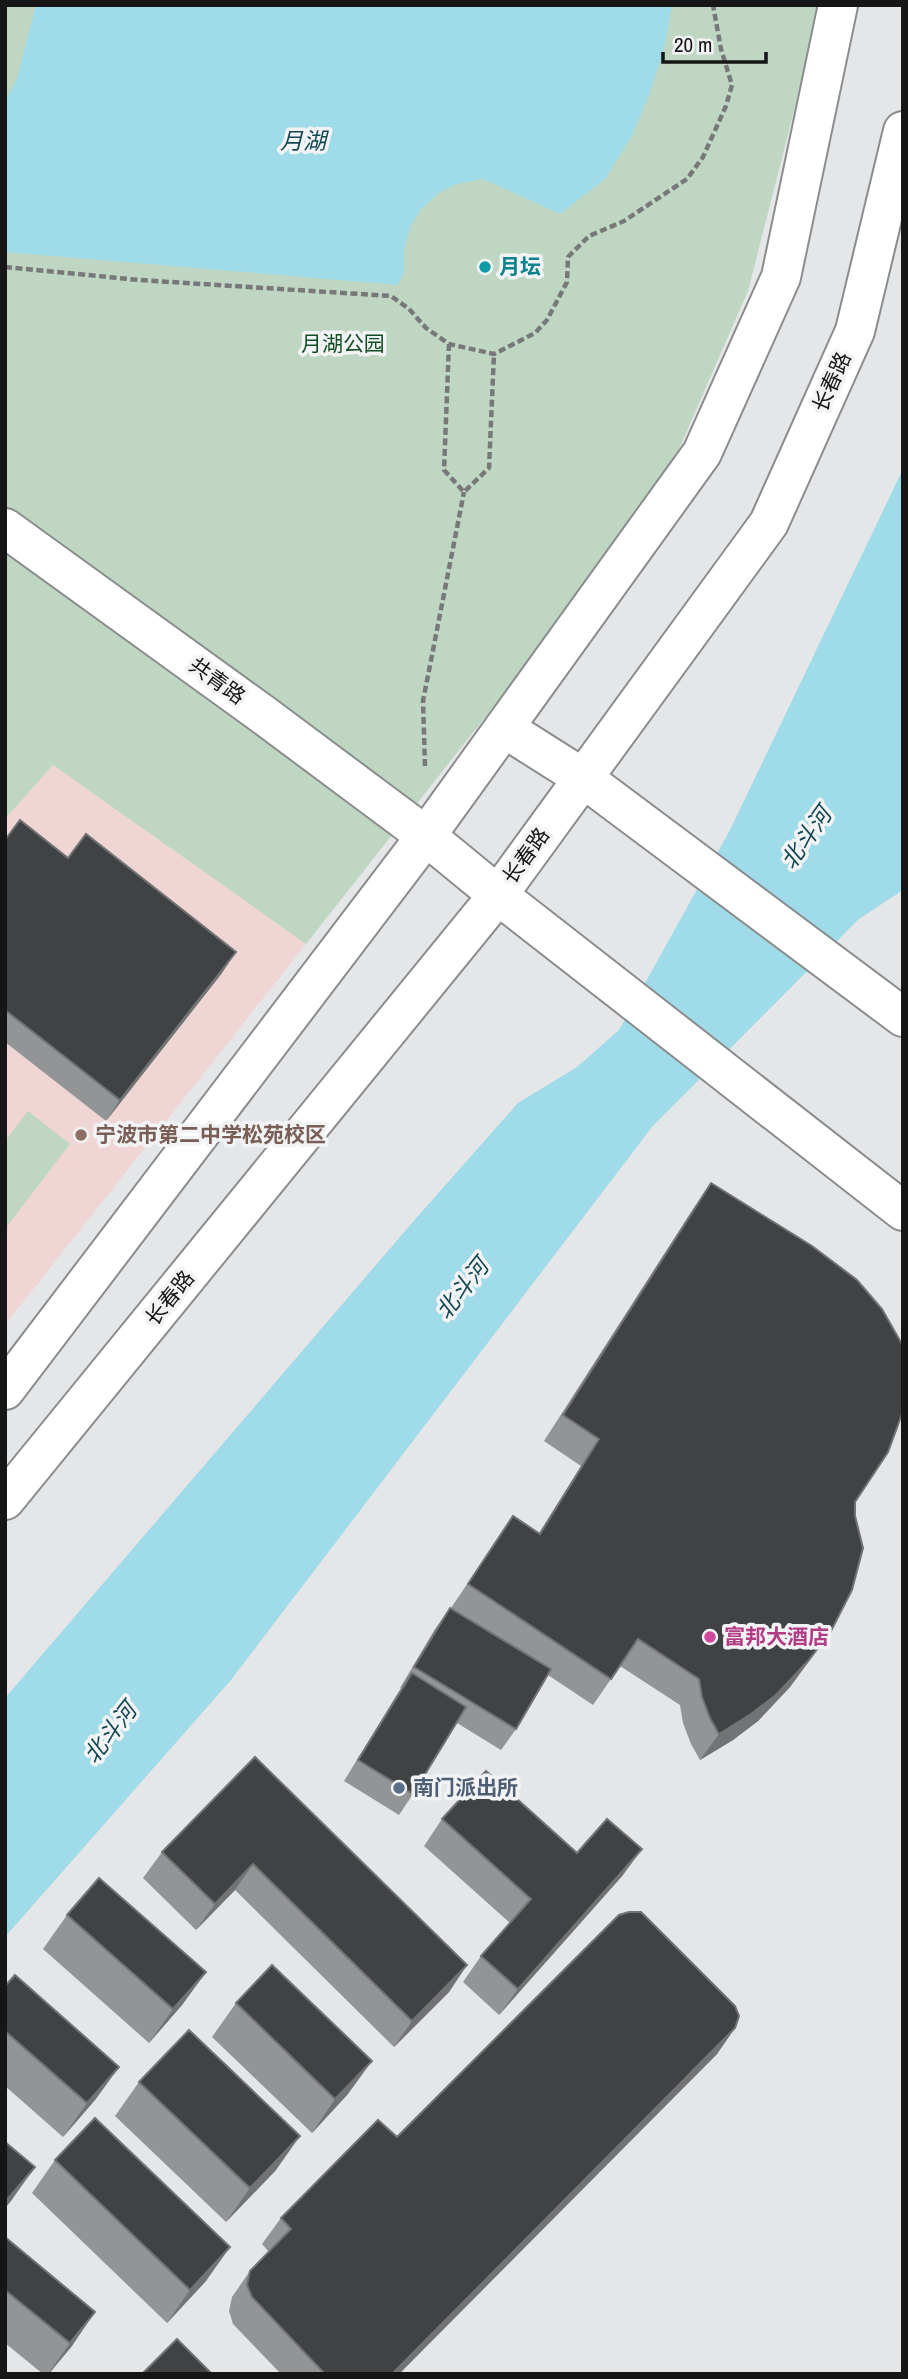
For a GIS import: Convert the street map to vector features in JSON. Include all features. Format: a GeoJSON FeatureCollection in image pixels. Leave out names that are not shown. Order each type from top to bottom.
{"type":"FeatureCollection","features":[{"type":"Feature","properties":{"kind":"main road"},"geometry":{"type":"LineString","coordinates":[[5,1390],[426,836],[702,453],[781,277],[838,5]]}},
{"type":"Feature","properties":{"kind":"main road","name":"长春路"},"geometry":{"type":"LineString","coordinates":[[5,1500],[498,895],[769,523],[855,331],[903,131]]}},
{"type":"Feature","properties":{"kind":"main road","name":"共青路"},"geometry":{"type":"LineString","coordinates":[[5,528],[426,836],[903,1211]]}},
{"type":"Feature","properties":{"kind":"main road"},"geometry":{"type":"LineString","coordinates":[[505,728],[583,778],[903,1017]]}},
{"type":"Feature","properties":{"kind":"path"},"geometry":{"type":"LineString","coordinates":[[5,267],[139,280],[391,296],[409,309],[426,328],[449,344],[494,354],[535,334],[547,320],[567,282],[568,257],[589,236],[624,221],[687,179],[703,157],[726,106],[732,85],[721,49],[713,5]]}},
{"type":"Feature","properties":{"kind":"path"},"geometry":{"type":"LineString","coordinates":[[449,344],[444,470],[464,492]]}},
{"type":"Feature","properties":{"kind":"path"},"geometry":{"type":"LineString","coordinates":[[425,766],[423,701],[464,492],[489,468],[494,354]]}},
{"type":"Feature","properties":{"kind":"shaded area","name":"宁波市第二中学松苑校区"},"geometry":{"type":"Polygon","coordinates":[[[53,765],[306,944],[5,1325],[5,819],[53,765]]]}},
{"type":"Feature","properties":{"kind":"green space","name":"月湖公园"},"geometry":{"type":"Polygon","coordinates":[[[5,5],[821,5],[748,291],[679,449],[554,630],[306,944],[53,765],[5,819],[5,5]]]}},
{"type":"Feature","properties":{"kind":"green space"},"geometry":{"type":"Polygon","coordinates":[[[28,1111],[70,1144],[5,1229],[5,1141],[28,1111]]]}},
{"type":"Feature","properties":{"kind":"water","name":"月湖"},"geometry":{"type":"Polygon","coordinates":[[[36,5],[672,5],[664,49],[649,95],[632,136],[605,179],[560,214],[483,179],[457,184],[440,192],[422,208],[410,227],[404,250],[404,272],[398,285],[5,252],[5,101],[17,79],[36,5]]]}},
{"type":"Feature","properties":{"kind":"water","name":"北斗河"},"geometry":{"type":"Polygon","coordinates":[[[903,469],[903,890],[859,919],[652,1127],[231,1680],[5,1937],[5,1698],[518,1103],[577,1067],[619,1030],[730,830],[903,469]]]}},
{"type":"Feature","properties":{"kind":"building"},"geometry":{"type":"Polygon","coordinates":[[[20,820],[68,858],[86,834],[236,952],[120,1100],[5,1010],[5,840],[20,820]]]}},
{"type":"Feature","properties":{"kind":"building"},"geometry":{"type":"Polygon","coordinates":[[[711,1183],[812,1246],[857,1280],[882,1309],[903,1346],[903,1411],[888,1452],[855,1502],[855,1516],[863,1548],[852,1590],[831,1631],[808,1661],[776,1695],[719,1734],[702,1697],[699,1679],[638,1639],[611,1679],[468,1584],[513,1516],[540,1534],[599,1439],[563,1415],[711,1183]]]}},
{"type":"Feature","properties":{"kind":"building"},"geometry":{"type":"Polygon","coordinates":[[[450,1608],[551,1669],[516,1729],[414,1667],[450,1608]]]}},
{"type":"Feature","properties":{"kind":"building"},"geometry":{"type":"Polygon","coordinates":[[[412,1673],[466,1707],[413,1794],[358,1760],[412,1673]]]}},
{"type":"Feature","properties":{"kind":"building"},"geometry":{"type":"Polygon","coordinates":[[[255,1757],[467,1965],[412,2021],[253,1864],[215,1904],[162,1852],[255,1757]]]}},
{"type":"Feature","properties":{"kind":"building"},"geometry":{"type":"Polygon","coordinates":[[[486,1771],[577,1853],[607,1819],[642,1849],[518,1989],[481,1956],[531,1899],[442,1819],[486,1771]]]}},
{"type":"Feature","properties":{"kind":"building"},"geometry":{"type":"Polygon","coordinates":[[[99,1878],[206,1972],[173,2009],[67,1915],[99,1878]]]}},
{"type":"Feature","properties":{"kind":"building"},"geometry":{"type":"Polygon","coordinates":[[[641,1912],[735,2006],[739,2016],[735,2028],[392,2374],[325,2374],[252,2297],[247,2285],[250,2271],[291,2229],[281,2218],[378,2120],[397,2137],[619,1915],[641,1912]]]}},
{"type":"Feature","properties":{"kind":"building"},"geometry":{"type":"Polygon","coordinates":[[[272,1965],[372,2061],[335,2099],[236,2003],[272,1965]]]}},
{"type":"Feature","properties":{"kind":"building"},"geometry":{"type":"Polygon","coordinates":[[[15,1975],[119,2067],[87,2103],[5,2031],[5,1986],[15,1975]]]}},
{"type":"Feature","properties":{"kind":"building"},"geometry":{"type":"Polygon","coordinates":[[[189,2030],[300,2136],[250,2188],[139,2082],[189,2030]]]}},
{"type":"Feature","properties":{"kind":"building"},"geometry":{"type":"Polygon","coordinates":[[[95,2118],[230,2247],[190,2290],[55,2160],[95,2118]]]}},
{"type":"Feature","properties":{"kind":"building"},"geometry":{"type":"Polygon","coordinates":[[[5,2142],[35,2167],[5,2202],[5,2142]]]}},
{"type":"Feature","properties":{"kind":"building"},"geometry":{"type":"Polygon","coordinates":[[[5,2237],[95,2312],[70,2343],[5,2290],[5,2237]]]}},
{"type":"Feature","properties":{"kind":"building"},"geometry":{"type":"Polygon","coordinates":[[[177,2339],[212,2374],[142,2374],[177,2339]]]}},
{"type":"Feature","properties":{"kind":"place","name":"月坛"},"geometry":{"type":"Point","coordinates":[485,267]}},
{"type":"Feature","properties":{"kind":"place","name":"宁波市第二中学松苑校区"},"geometry":{"type":"Point","coordinates":[81,1135]}},
{"type":"Feature","properties":{"kind":"place","name":"富邦大酒店"},"geometry":{"type":"Point","coordinates":[710,1637]}},
{"type":"Feature","properties":{"kind":"place","name":"南门派出所"},"geometry":{"type":"Point","coordinates":[399,1788]}}]}
